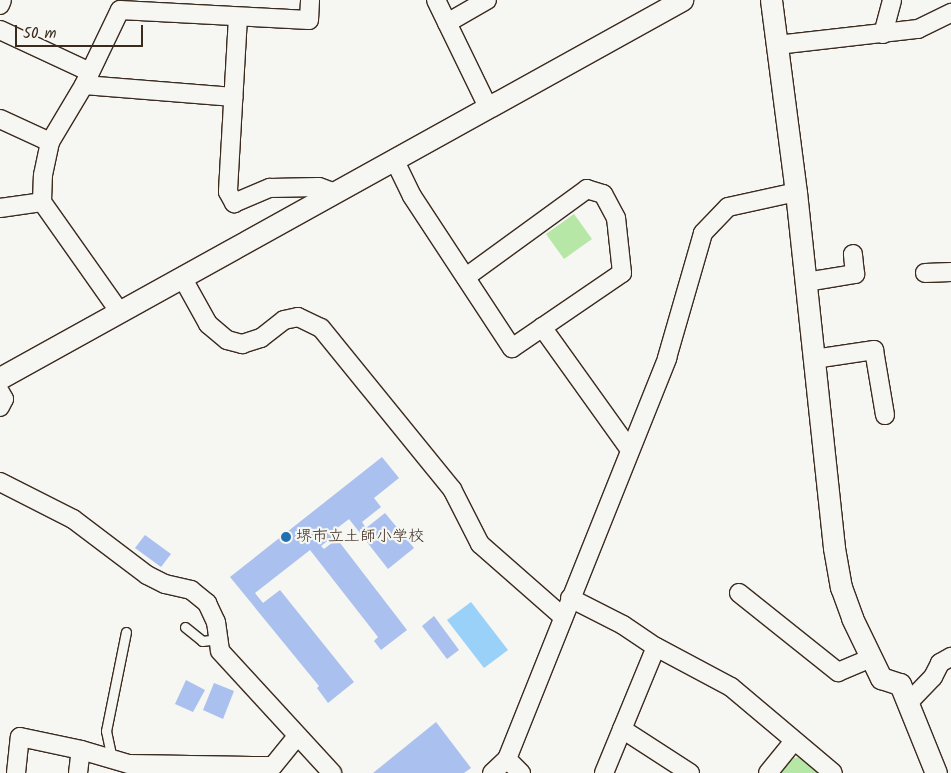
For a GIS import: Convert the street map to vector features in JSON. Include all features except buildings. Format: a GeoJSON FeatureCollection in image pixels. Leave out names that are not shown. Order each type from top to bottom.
{"type":"FeatureCollection","features":[{"type":"Feature","properties":{"kind":"street"},"geometry":{"type":"LineString","coordinates":[[0,5],[2,0]]}},
{"type":"Feature","properties":{"kind":"street"},"geometry":{"type":"LineString","coordinates":[[119,311],[42,202],[43,175],[50,142],[87,79],[120,10],[309,20],[310,0]]}},
{"type":"Feature","properties":{"kind":"street"},"geometry":{"type":"LineString","coordinates":[[436,0],[488,107]]}},
{"type":"Feature","properties":{"kind":"street"},"geometry":{"type":"LineString","coordinates":[[447,23],[487,0]]}},
{"type":"Feature","properties":{"kind":"street"},"geometry":{"type":"LineString","coordinates":[[0,378],[682,0]]}},
{"type":"Feature","properties":{"kind":"street"},"geometry":{"type":"LineString","coordinates":[[771,0],[796,192],[834,548],[839,579],[852,618],[870,658],[881,678],[900,684],[936,773]]}},
{"type":"Feature","properties":{"kind":"street"},"geometry":{"type":"LineString","coordinates":[[883,34],[892,0]]}},
{"type":"Feature","properties":{"kind":"street"},"geometry":{"type":"LineString","coordinates":[[777,45],[918,29],[951,13]]}},
{"type":"Feature","properties":{"kind":"street"},"geometry":{"type":"LineString","coordinates":[[238,17],[228,192],[234,203],[270,188],[319,187],[333,192]]}},
{"type":"Feature","properties":{"kind":"street"},"geometry":{"type":"LineString","coordinates":[[0,30],[87,79],[234,96]]}},
{"type":"Feature","properties":{"kind":"street"},"geometry":{"type":"LineString","coordinates":[[0,119],[50,142]]}},
{"type":"Feature","properties":{"kind":"street"},"geometry":{"type":"LineString","coordinates":[[394,159],[412,196],[512,348],[622,273],[616,218],[603,194],[587,189],[466,277]]}},
{"type":"Feature","properties":{"kind":"street"},"geometry":{"type":"LineString","coordinates":[[492,773],[506,760],[667,358],[702,233],[728,207],[796,192]]}},
{"type":"Feature","properties":{"kind":"street"},"geometry":{"type":"LineString","coordinates":[[0,208],[42,202]]}},
{"type":"Feature","properties":{"kind":"street"},"geometry":{"type":"LineString","coordinates":[[806,282],[854,274],[853,254]]}},
{"type":"Feature","properties":{"kind":"street"},"geometry":{"type":"LineString","coordinates":[[925,273],[951,272]]}},
{"type":"Feature","properties":{"kind":"street"},"geometry":{"type":"LineString","coordinates":[[182,277],[208,324],[227,340],[242,344],[261,338],[284,320],[298,317],[321,328],[452,488],[480,544],[563,617]]}},
{"type":"Feature","properties":{"kind":"street"},"geometry":{"type":"LineString","coordinates":[[542,327],[630,450]]}},
{"type":"Feature","properties":{"kind":"street"},"geometry":{"type":"LineString","coordinates":[[814,359],[874,350],[885,415]]}},
{"type":"Feature","properties":{"kind":"street"},"geometry":{"type":"LineString","coordinates":[[0,392],[4,399],[0,407]]}},
{"type":"Feature","properties":{"kind":"street"},"geometry":{"type":"LineString","coordinates":[[0,482],[73,519],[147,576],[165,584],[191,590],[207,603],[216,622],[220,651],[332,773]]}},
{"type":"Feature","properties":{"kind":"street"},"geometry":{"type":"LineString","coordinates":[[739,593],[838,672],[870,658]]}},
{"type":"Feature","properties":{"kind":"street"},"geometry":{"type":"LineString","coordinates":[[570,598],[623,625],[656,647],[731,687],[833,773]]}},
{"type":"Feature","properties":{"kind":"street"},"geometry":{"type":"LineString","coordinates":[[604,773],[656,647]]}},
{"type":"Feature","properties":{"kind":"street"},"geometry":{"type":"LineString","coordinates":[[908,703],[933,677],[940,664],[951,657]]}},
{"type":"Feature","properties":{"kind":"street"},"geometry":{"type":"LineString","coordinates":[[622,729],[690,773]]}},
{"type":"Feature","properties":{"kind":"street"},"geometry":{"type":"LineString","coordinates":[[16,773],[20,737],[80,750],[124,766],[252,770],[273,766],[297,736]]}},
{"type":"Feature","properties":{"kind":"street"},"geometry":{"type":"LineString","coordinates":[[768,773],[794,741]]}},
{"type":"Feature","properties":{"kind":"street"},"geometry":{"type":"LineString","coordinates":[[78,773],[80,750]]}},
{"type":"Feature","properties":{"kind":"street"},"geometry":{"type":"LineString","coordinates":[[506,760],[520,773]]}},
{"type":"Feature","properties":{"kind":"lane"},"geometry":{"type":"LineString","coordinates":[[185,627],[202,641],[219,639]]}},
{"type":"Feature","properties":{"kind":"lane"},"geometry":{"type":"LineString","coordinates":[[124,766],[106,731],[126,632]]}},
{"type":"Feature","properties":{"kind":"green space"},"geometry":{"type":"Polygon","coordinates":[[[574,214],[592,239],[564,259],[546,234],[574,214]]]}},
{"type":"Feature","properties":{"kind":"green space"},"geometry":{"type":"Polygon","coordinates":[[[801,757],[820,773],[780,773],[792,758],[801,757]]]}},
{"type":"Feature","properties":{"kind":"water"},"geometry":{"type":"Polygon","coordinates":[[[471,602],[508,650],[484,668],[447,620],[471,602]]]}},
{"type":"Feature","properties":{"kind":"place","name":"堺市立土師小学校"},"geometry":{"type":"Point","coordinates":[286,537]}}]}
